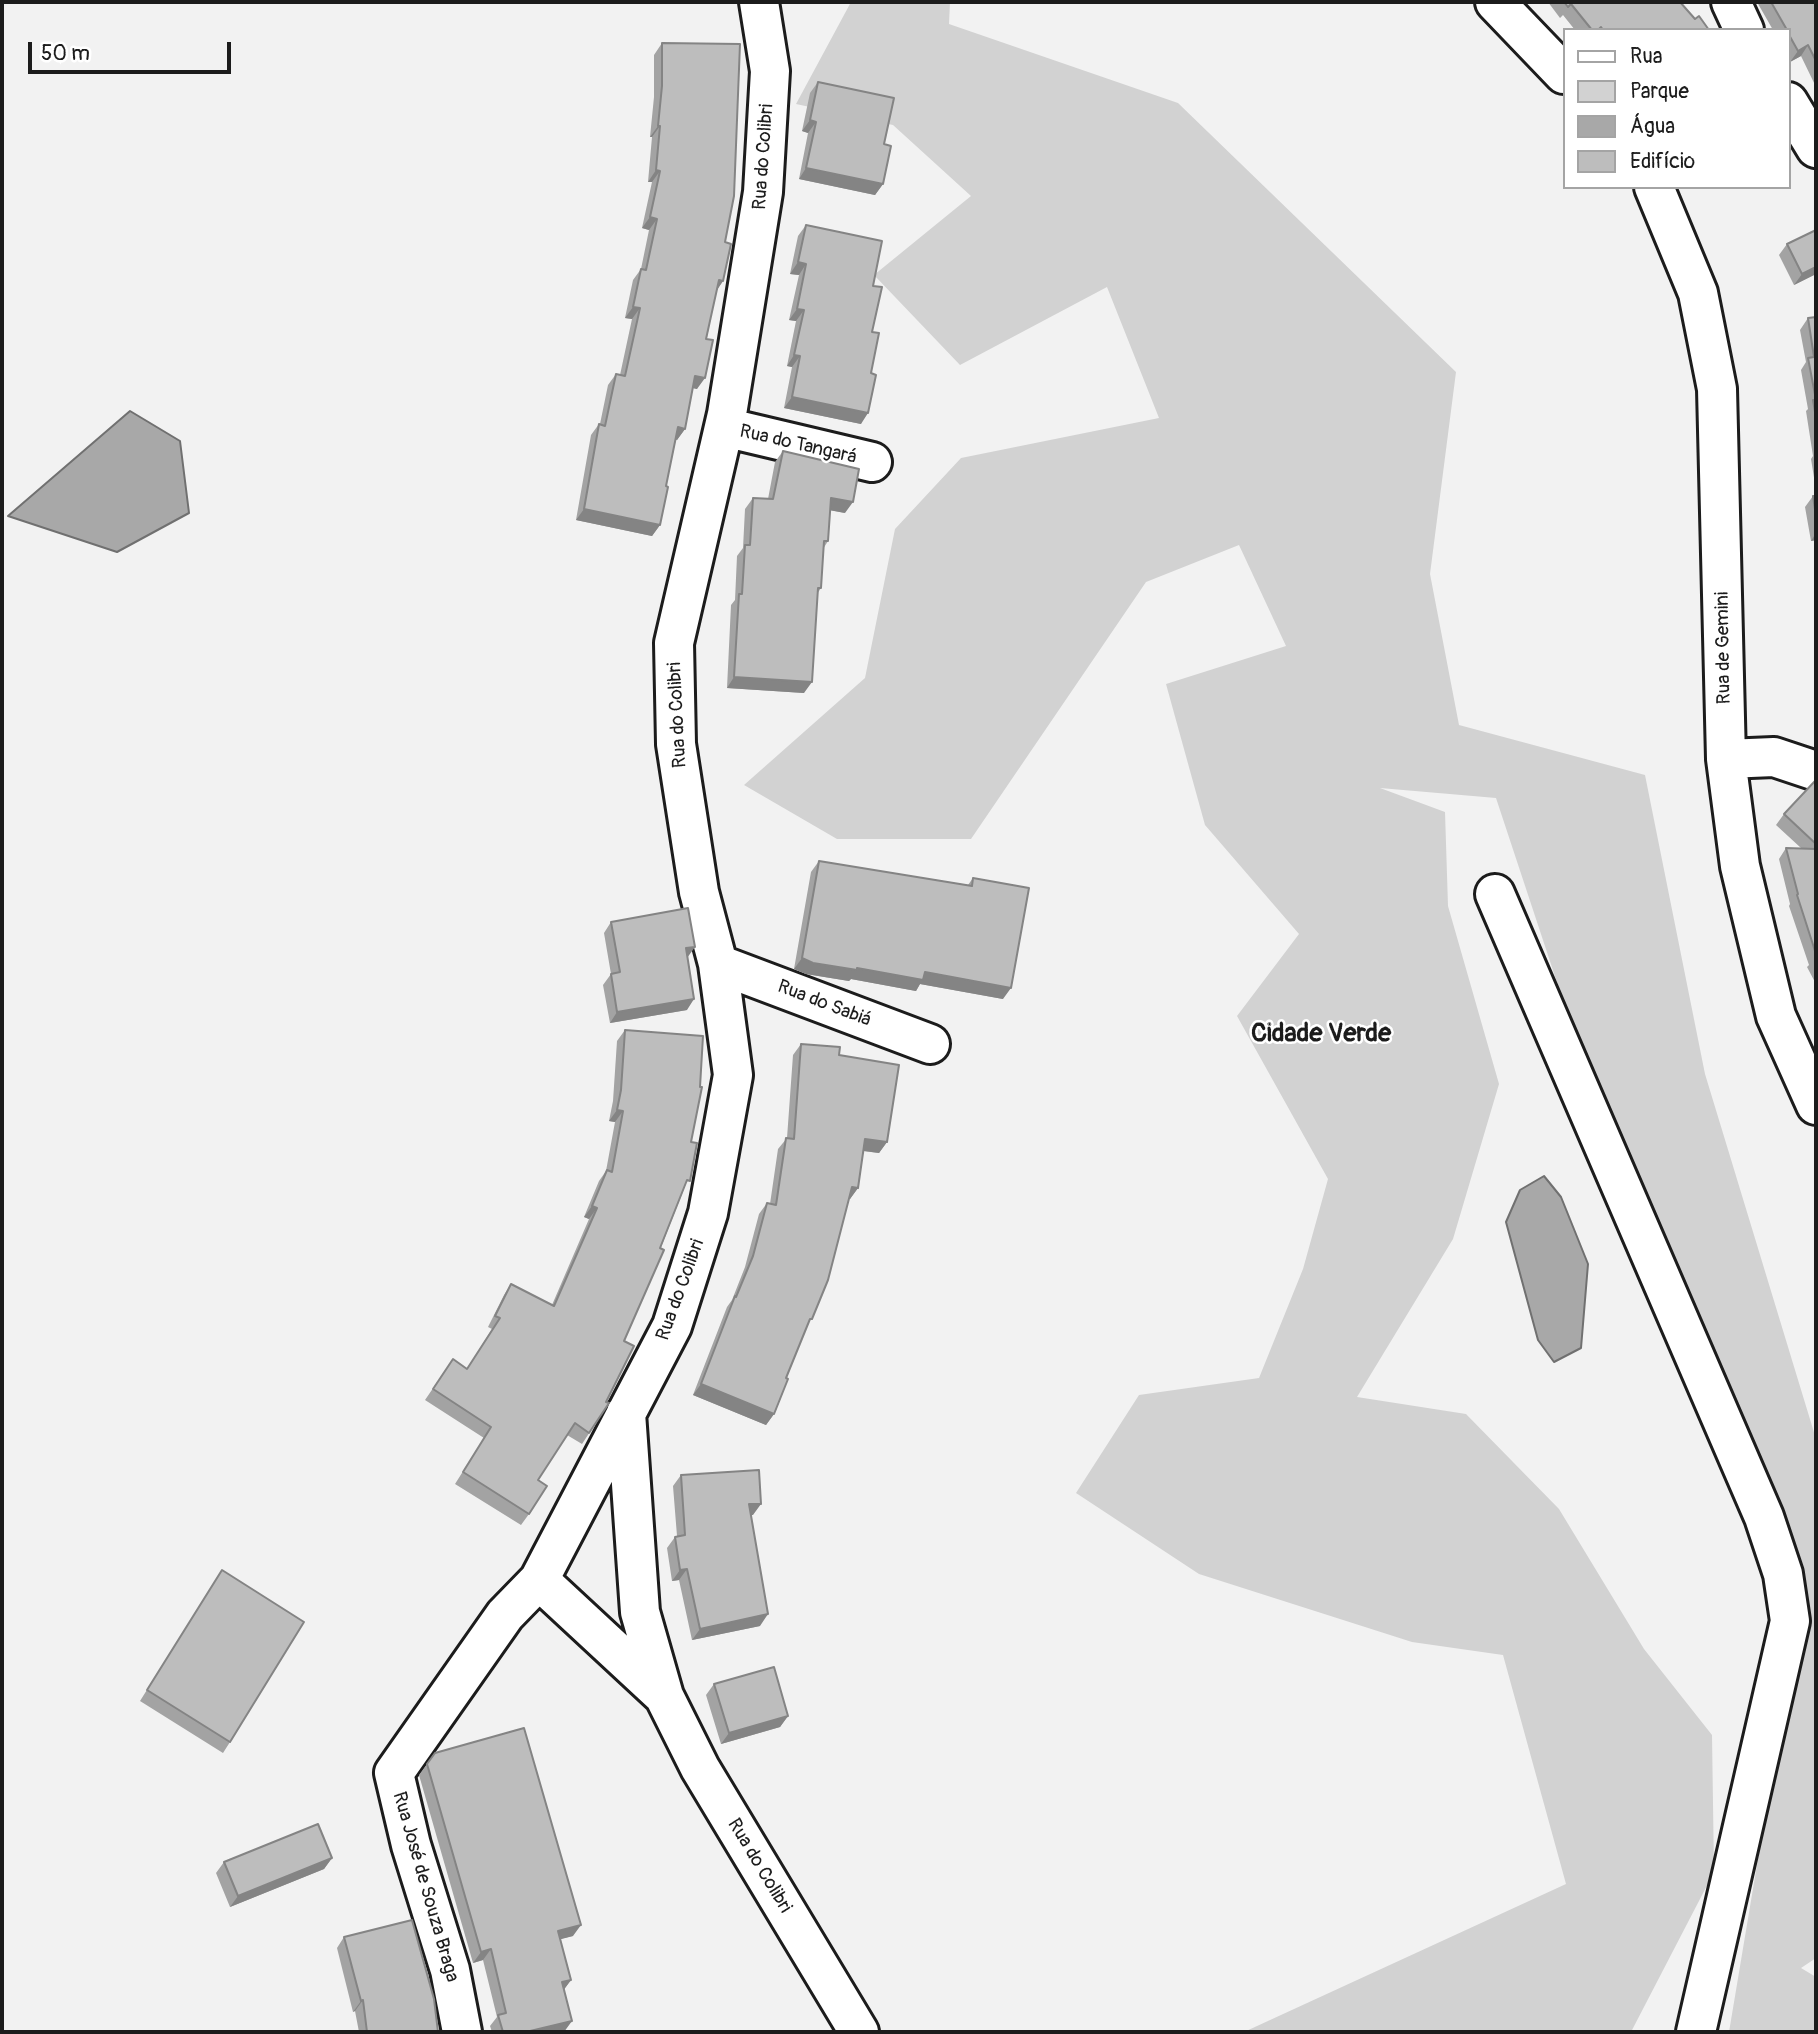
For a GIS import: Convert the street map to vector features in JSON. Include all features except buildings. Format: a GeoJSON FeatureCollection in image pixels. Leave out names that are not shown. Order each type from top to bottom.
{"type":"FeatureCollection","features":[{"type":"Feature","properties":{"kind":"street","name":"Rua do Colibri"},"geometry":{"type":"LineString","coordinates":[[664,1696],[539,1580],[672,1326],[708,1213],[733,1075],[718,964],[699,892],[676,744],[674,643],[724,427],[763,192],[770,71],[759,2]]}},
{"type":"Feature","properties":{"kind":"street"},"geometry":{"type":"LineString","coordinates":[[1495,2],[1562,72]]}},
{"type":"Feature","properties":{"kind":"street"},"geometry":{"type":"LineString","coordinates":[[1731,2],[1743,28]]}},
{"type":"Feature","properties":{"kind":"street"},"geometry":{"type":"LineString","coordinates":[[1790,105],[1815,144]]}},
{"type":"Feature","properties":{"kind":"street","name":"Rua de Gemini"},"geometry":{"type":"LineString","coordinates":[[1655,189],[1698,293],[1717,389],[1726,758],[1740,866],[1776,1016],[1816,1105]]}},
{"type":"Feature","properties":{"kind":"street","name":"Rua do Tangará"},"geometry":{"type":"LineString","coordinates":[[724,427],[872,462]]}},
{"type":"Feature","properties":{"kind":"street"},"geometry":{"type":"LineString","coordinates":[[1726,758],[1774,757],[1816,771]]}},
{"type":"Feature","properties":{"kind":"street"},"geometry":{"type":"LineString","coordinates":[[1495,894],[1765,1517],[1783,1574],[1790,1621],[1696,2032]]}},
{"type":"Feature","properties":{"kind":"street","name":"Rua do Sabiá"},"geometry":{"type":"LineString","coordinates":[[718,964],[930,1044]]}},
{"type":"Feature","properties":{"kind":"street","name":"Rua do Colibri"},"geometry":{"type":"LineString","coordinates":[[626,1413],[640,1612],[664,1696],[700,1768],[859,2032]]}},
{"type":"Feature","properties":{"kind":"street","name":"Rua José de Souza Braga"},"geometry":{"type":"LineString","coordinates":[[462,2032],[450,1970],[411,1845],[394,1773],[505,1615],[539,1580]]}},
{"type":"Feature","properties":{"kind":"green space"},"geometry":{"type":"Polygon","coordinates":[[[851,2],[950,2],[949,24],[1178,103],[1456,372],[1430,574],[1459,725],[1645,775],[1705,1074],[1816,1439],[1816,1958],[1801,1968],[1816,1977],[1816,2032],[1729,2032],[1769,1793],[1812,1620],[1722,1381],[1578,1046],[1496,798],[1380,788],[1445,812],[1448,906],[1499,1084],[1453,1239],[1357,1397],[1466,1414],[1559,1509],[1644,1649],[1712,1735],[1714,1872],[1631,2032],[1244,2032],[1566,1884],[1503,1655],[1412,1642],[1199,1574],[1076,1493],[1139,1395],[1259,1378],[1303,1269],[1328,1179],[1237,1016],[1299,934],[1205,825],[1166,684],[1286,646],[1239,545],[1146,582],[971,839],[837,839],[744,785],[865,678],[895,529],[961,458],[1159,418],[1107,287],[960,365],[874,275],[971,196],[893,125],[796,104],[851,2]]]}},
{"type":"Feature","properties":{"kind":"water"},"geometry":{"type":"Polygon","coordinates":[[[130,411],[180,441],[189,513],[117,552],[8,516],[130,411]]]}},
{"type":"Feature","properties":{"kind":"water"},"geometry":{"type":"Polygon","coordinates":[[[1544,1176],[1561,1197],[1588,1264],[1581,1348],[1554,1362],[1538,1340],[1506,1222],[1520,1190],[1544,1176]]]}},
{"type":"Feature","properties":{"kind":"district","name":"Cidade Verde"},"geometry":{"type":"Point","coordinates":[1321,1034]}}]}
